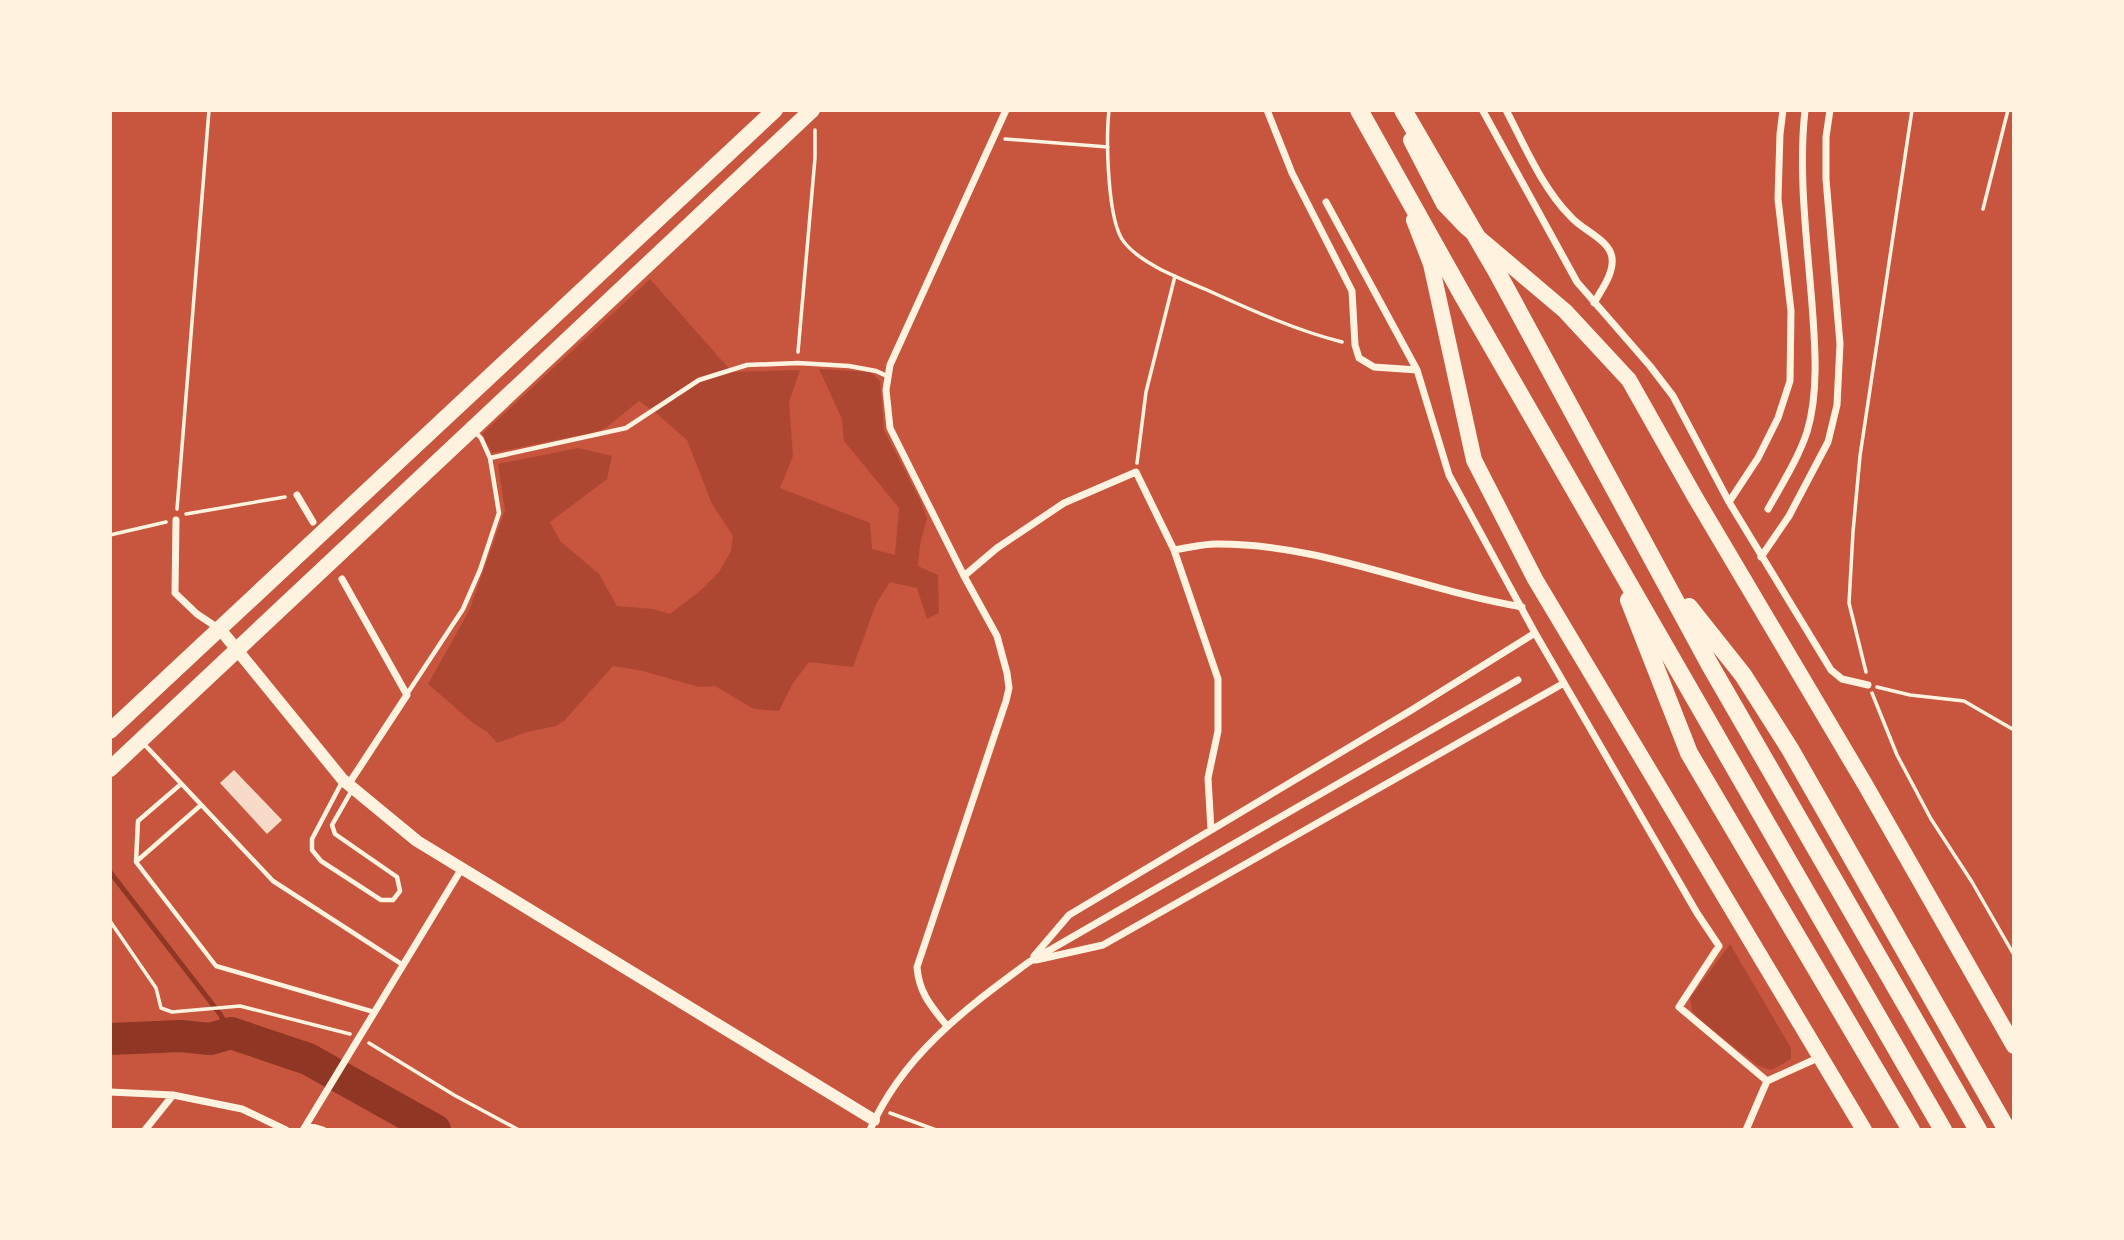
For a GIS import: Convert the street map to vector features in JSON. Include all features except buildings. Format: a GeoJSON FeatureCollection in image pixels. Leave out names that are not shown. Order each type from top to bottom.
{"type":"FeatureCollection","features":[{"type":"Feature","properties":{"kind":"highway"},"geometry":{"type":"LineString","coordinates":[[110,731],[775,110]]}},
{"type":"Feature","properties":{"kind":"highway"},"geometry":{"type":"LineString","coordinates":[[1359,110],[1943,1130]]}},
{"type":"Feature","properties":{"kind":"highway"},"geometry":{"type":"LineString","coordinates":[[1366,110],[1390,159],[1460,278],[1628,597],[1689,753],[1911,1130]]}},
{"type":"Feature","properties":{"kind":"highway"},"geometry":{"type":"LineString","coordinates":[[1396,110],[1444,204],[1628,531],[1742,675],[1790,749],[2007,1130]]}},
{"type":"Feature","properties":{"kind":"highway"},"geometry":{"type":"LineString","coordinates":[[1403,110],[1497,272],[1710,665],[1978,1130]]}},
{"type":"Feature","properties":{"kind":"highway"},"geometry":{"type":"LineString","coordinates":[[110,769],[473,429],[814,116]]}},
{"type":"Feature","properties":{"kind":"highway"},"geometry":{"type":"LineString","coordinates":[[1390,159],[1431,264],[1474,460],[1535,579],[1864,1130]]}},
{"type":"Feature","properties":{"kind":"highway"},"geometry":{"type":"LineString","coordinates":[[1444,204],[1466,227],[1565,311],[1629,380],[2014,1046]]}},
{"type":"Feature","properties":{"kind":"street"},"geometry":{"type":"LineString","coordinates":[[947,1026],[928,1002],[919,984],[917,967],[1009,688],[997,636],[890,428],[886,390],[890,365],[1006,110]]}},
{"type":"Feature","properties":{"kind":"street"},"geometry":{"type":"LineString","coordinates":[[1267,110],[1292,173],[1352,291],[1354,345],[1359,358],[1374,366],[1417,370]]}},
{"type":"Feature","properties":{"kind":"street"},"geometry":{"type":"LineString","coordinates":[[1506,110],[1555,200],[1574,221],[1607,245],[1612,257],[1611,272],[1594,303]]}},
{"type":"Feature","properties":{"kind":"street"},"geometry":{"type":"LineString","coordinates":[[1729,502],[1768,438],[1790,381],[1791,311],[1778,200],[1783,110]]}},
{"type":"Feature","properties":{"kind":"street"},"geometry":{"type":"LineString","coordinates":[[1768,509],[1807,431],[1815,382],[1815,341],[1802,138],[1805,110]]}},
{"type":"Feature","properties":{"kind":"street"},"geometry":{"type":"LineString","coordinates":[[1761,557],[1789,516],[1828,442],[1838,405],[1840,344],[1826,179],[1826,137],[1830,110]]}},
{"type":"Feature","properties":{"kind":"street"},"geometry":{"type":"LineString","coordinates":[[1483,111],[1577,282],[1673,396],[1729,502],[1831,670],[1842,679],[1868,685]]}},
{"type":"Feature","properties":{"kind":"street"},"geometry":{"type":"LineString","coordinates":[[1326,202],[1417,370],[1449,475],[1535,633],[1697,913],[1719,946],[1679,1007],[1767,1081]]}},
{"type":"Feature","properties":{"kind":"street"},"geometry":{"type":"LineString","coordinates":[[964,576],[997,548],[1064,503],[1136,472],[1174,550],[1218,680],[1218,731],[1208,778],[1210,830]]}},
{"type":"Feature","properties":{"kind":"street"},"geometry":{"type":"LineString","coordinates":[[297,495],[313,522]]}},
{"type":"Feature","properties":{"kind":"street"},"geometry":{"type":"LineString","coordinates":[[176,520],[175,593],[197,614],[220,629],[239,650],[348,785],[416,841],[875,1120],[902,1077],[934,1037],[973,1003],[1028,962],[1518,680]]}},
{"type":"Feature","properties":{"kind":"street"},"geometry":{"type":"LineString","coordinates":[[1174,550],[1214,544],[1262,546],[1361,566],[1479,600],[1522,607]]}},
{"type":"Feature","properties":{"kind":"street"},"geometry":{"type":"LineString","coordinates":[[342,579],[407,695],[348,785]]}},
{"type":"Feature","properties":{"kind":"street"},"geometry":{"type":"LineString","coordinates":[[1028,962],[1069,915],[1535,633]]}},
{"type":"Feature","properties":{"kind":"street"},"geometry":{"type":"LineString","coordinates":[[1028,962],[1103,945],[1564,683]]}},
{"type":"Feature","properties":{"kind":"street"},"geometry":{"type":"LineString","coordinates":[[323,1130],[305,1127],[462,868]]}},
{"type":"Feature","properties":{"kind":"street"},"geometry":{"type":"LineString","coordinates":[[1746,1130],[1767,1081],[1820,1057]]}},
{"type":"Feature","properties":{"kind":"street"},"geometry":{"type":"LineString","coordinates":[[110,1092],[173,1095],[242,1109],[286,1130]]}},
{"type":"Feature","properties":{"kind":"street"},"geometry":{"type":"LineString","coordinates":[[145,1130],[173,1095]]}},
{"type":"Feature","properties":{"kind":"lane"},"geometry":{"type":"LineString","coordinates":[[490,458],[626,428],[699,380],[747,365],[798,363],[849,366],[876,371],[889,377]]}},
{"type":"Feature","properties":{"kind":"lane"},"geometry":{"type":"LineString","coordinates":[[407,695],[463,609],[480,570],[499,513],[490,458],[481,438],[473,429]]}},
{"type":"Feature","properties":{"kind":"lane"},"geometry":{"type":"LineString","coordinates":[[141,740],[273,881],[403,965]]}},
{"type":"Feature","properties":{"kind":"lane"},"geometry":{"type":"LineString","coordinates":[[181,784],[138,821],[136,862],[216,966],[374,1012]]}},
{"type":"Feature","properties":{"kind":"lane"},"geometry":{"type":"LineString","coordinates":[[348,785],[332,825],[335,834],[397,877],[400,891],[393,900],[381,900],[321,861],[312,850],[312,839],[321,819],[348,785]]}},
{"type":"Feature","properties":{"kind":"lane"},"geometry":{"type":"LineString","coordinates":[[136,862],[201,805]]}},
{"type":"Feature","properties":{"kind":"path"},"geometry":{"type":"LineString","coordinates":[[176,520],[209,110]]}},
{"type":"Feature","properties":{"kind":"path"},"geometry":{"type":"LineString","coordinates":[[1109,110],[1108,147],[1114,225],[1135,254],[1175,276],[1269,318],[1318,336],[1354,345]]}},
{"type":"Feature","properties":{"kind":"path"},"geometry":{"type":"LineString","coordinates":[[1912,110],[1860,456],[1849,603],[1868,685],[1897,755],[1931,819],[1972,882],[2014,955]]}},
{"type":"Feature","properties":{"kind":"path"},"geometry":{"type":"LineString","coordinates":[[1983,209],[2008,110]]}},
{"type":"Feature","properties":{"kind":"path"},"geometry":{"type":"LineString","coordinates":[[798,363],[815,158],[814,116]]}},
{"type":"Feature","properties":{"kind":"path"},"geometry":{"type":"LineString","coordinates":[[992,138],[1108,147]]}},
{"type":"Feature","properties":{"kind":"path"},"geometry":{"type":"LineString","coordinates":[[1136,472],[1146,392],[1175,276]]}},
{"type":"Feature","properties":{"kind":"path"},"geometry":{"type":"LineString","coordinates":[[110,535],[176,520],[188,513],[297,495]]}},
{"type":"Feature","properties":{"kind":"path"},"geometry":{"type":"LineString","coordinates":[[1868,685],[1910,695],[1964,701],[2014,730]]}},
{"type":"Feature","properties":{"kind":"path"},"geometry":{"type":"LineString","coordinates":[[110,921],[156,988],[161,1009],[172,1012],[240,1006],[359,1036],[454,1095],[519,1130]]}},
{"type":"Feature","properties":{"kind":"path"},"geometry":{"type":"LineString","coordinates":[[875,1120],[936,1130]]}},
{"type":"Feature","properties":{"kind":"shaded area"},"geometry":{"type":"Polygon","coordinates":[[[650,279],[732,372],[800,370],[789,402],[793,456],[780,488],[870,523],[872,549],[895,555],[899,508],[844,441],[842,419],[819,369],[871,372],[880,381],[884,430],[927,518],[918,566],[938,575],[939,613],[927,619],[917,588],[890,582],[876,604],[853,667],[809,662],[793,683],[779,711],[754,709],[715,686],[699,687],[643,671],[613,666],[564,721],[556,726],[527,732],[497,743],[428,684],[469,611],[505,510],[498,464],[578,448],[612,456],[607,479],[550,522],[560,541],[599,574],[617,606],[653,609],[670,614],[719,572],[731,551],[733,536],[712,504],[687,440],[639,401],[607,427],[596,432],[492,453],[482,434],[650,279]]]}},
{"type":"Feature","properties":{"kind":"shaded area"},"geometry":{"type":"Polygon","coordinates":[[[1730,944],[1791,1048],[1791,1059],[1771,1070],[1757,1065],[1692,1011],[1690,998],[1730,944]]]}},
{"type":"Feature","properties":{"kind":"waterway"},"geometry":{"type":"LineString","coordinates":[[110,872],[220,1014],[231,1033]]}},
{"type":"Feature","properties":{"kind":"waterway"},"geometry":{"type":"LineString","coordinates":[[110,1039],[181,1036],[210,1039],[231,1033],[308,1059],[435,1130]]}}]}
